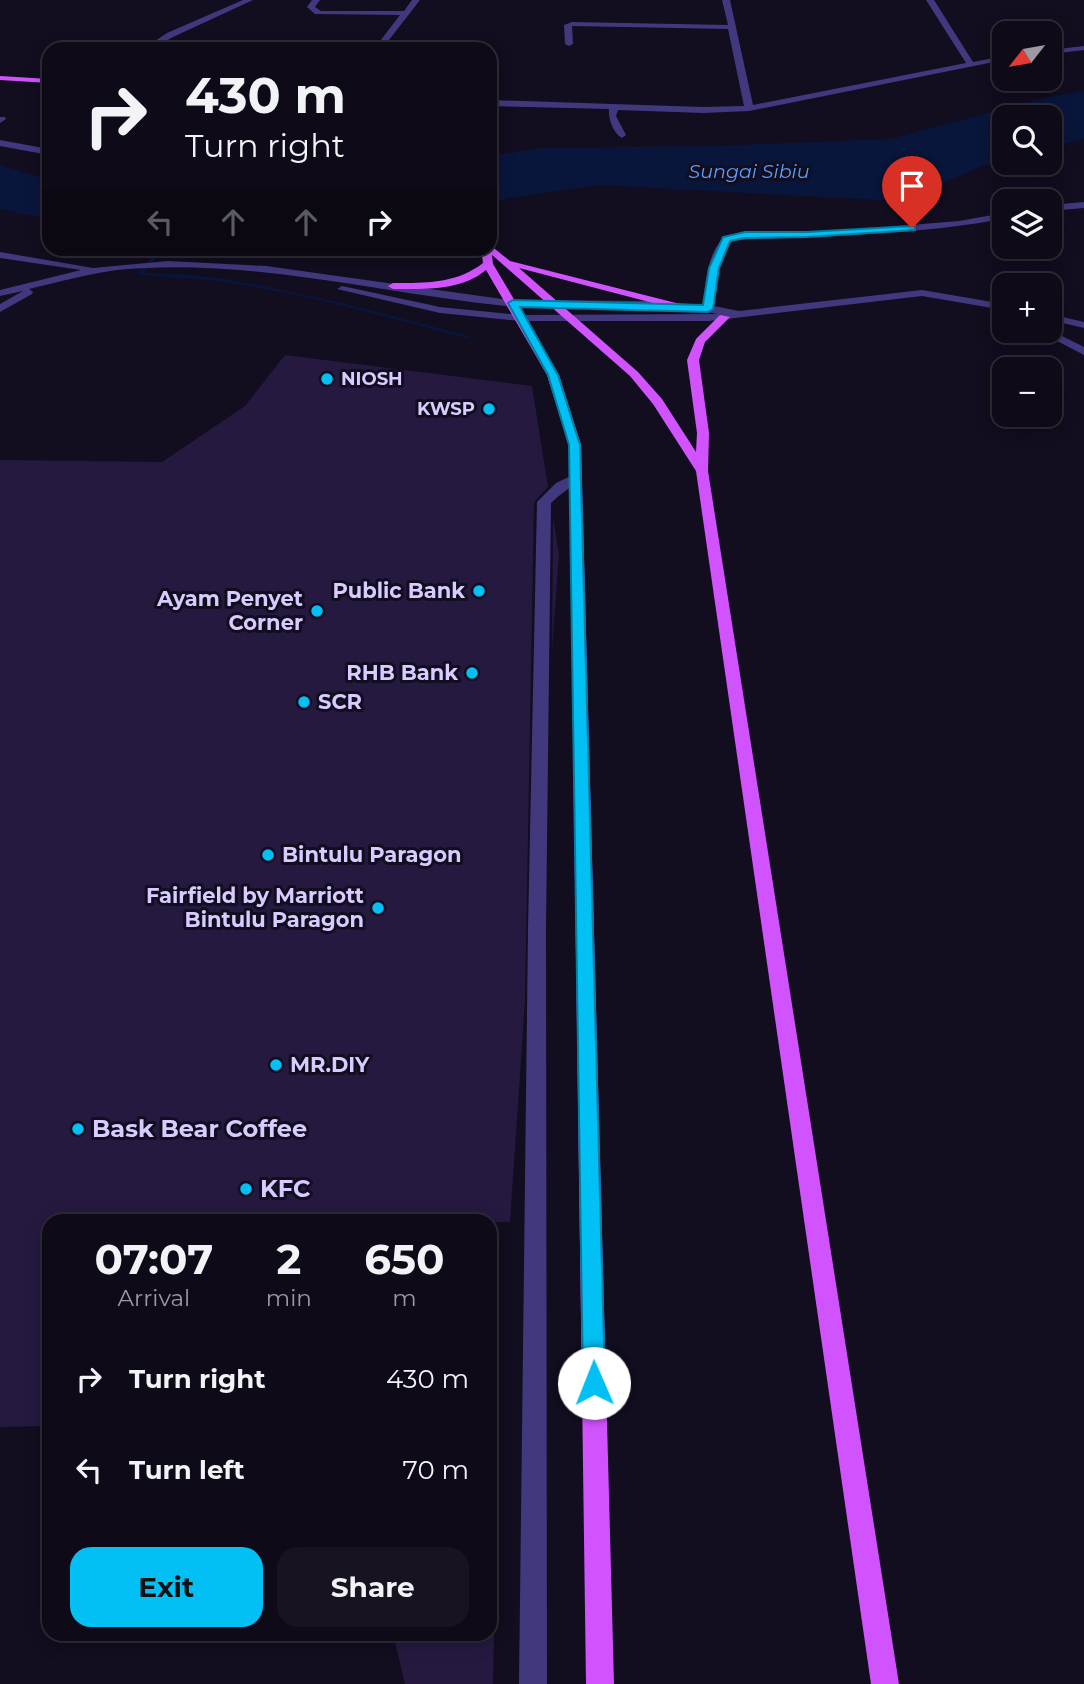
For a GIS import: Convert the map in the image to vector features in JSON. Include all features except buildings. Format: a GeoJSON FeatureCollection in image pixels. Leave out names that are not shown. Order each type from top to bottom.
{"type":"FeatureCollection","features":[{"type":"Feature","properties":{"kind":"main road"},"geometry":{"type":"LineString","coordinates":[[0,78],[42,81]]}},
{"type":"Feature","properties":{"kind":"main road"},"geometry":{"type":"LineString","coordinates":[[0,87],[42,88]]}},
{"type":"Feature","properties":{"kind":"main road"},"geometry":{"type":"LineString","coordinates":[[497,254],[634,374],[658,402],[702,471]]}},
{"type":"Feature","properties":{"kind":"main road"},"geometry":{"type":"LineString","coordinates":[[488,256],[488,264],[553,375],[575,445],[600,1684]]}},
{"type":"Feature","properties":{"kind":"main road"},"geometry":{"type":"LineString","coordinates":[[504,259],[534,271],[676,306]]}},
{"type":"Feature","properties":{"kind":"main road"},"geometry":{"type":"LineString","coordinates":[[393,286],[431,286],[455,282],[481,272],[488,264]]}},
{"type":"Feature","properties":{"kind":"main road"},"geometry":{"type":"LineString","coordinates":[[731,316],[697,342],[694,349],[693,360],[703,433],[702,471],[885,1684]]}},
{"type":"Feature","properties":{"kind":"street"},"geometry":{"type":"LineString","coordinates":[[158,42],[248,0]]}},
{"type":"Feature","properties":{"kind":"street"},"geometry":{"type":"LineString","coordinates":[[316,0],[311,6],[315,12],[321,13],[403,13]]}},
{"type":"Feature","properties":{"kind":"street"},"geometry":{"type":"LineString","coordinates":[[383,42],[403,13],[416,0]]}},
{"type":"Feature","properties":{"kind":"street"},"geometry":{"type":"LineString","coordinates":[[726,0],[749,108]]}},
{"type":"Feature","properties":{"kind":"street"},"geometry":{"type":"LineString","coordinates":[[930,0],[971,64]]}},
{"type":"Feature","properties":{"kind":"street"},"geometry":{"type":"LineString","coordinates":[[569,44],[568,25],[572,24],[733,27]]}},
{"type":"Feature","properties":{"kind":"street"},"geometry":{"type":"LineString","coordinates":[[1062,51],[1084,48]]}},
{"type":"Feature","properties":{"kind":"street"},"geometry":{"type":"LineString","coordinates":[[497,103],[703,110],[749,108],[992,60]]}},
{"type":"Feature","properties":{"kind":"street"},"geometry":{"type":"LineString","coordinates":[[612,107],[612,116],[622,135]]}},
{"type":"Feature","properties":{"kind":"street"},"geometry":{"type":"LineString","coordinates":[[0,143],[42,151]]}},
{"type":"Feature","properties":{"kind":"street"},"geometry":{"type":"LineString","coordinates":[[1062,207],[1084,205]]}},
{"type":"Feature","properties":{"kind":"street"},"geometry":{"type":"LineString","coordinates":[[708,309],[714,268],[723,242],[732,237],[861,232],[959,224],[992,218]]}},
{"type":"Feature","properties":{"kind":"street"},"geometry":{"type":"LineString","coordinates":[[0,255],[99,270]]}},
{"type":"Feature","properties":{"kind":"street"},"geometry":{"type":"LineString","coordinates":[[0,293],[99,270],[156,264],[289,272],[393,286],[570,319],[731,316],[922,293],[992,304]]}},
{"type":"Feature","properties":{"kind":"street"},"geometry":{"type":"LineString","coordinates":[[289,272],[314,282],[458,313],[516,311],[552,304],[676,306],[708,309],[731,316]]}},
{"type":"Feature","properties":{"kind":"street"},"geometry":{"type":"LineString","coordinates":[[0,309],[43,284]]}},
{"type":"Feature","properties":{"kind":"street"},"geometry":{"type":"LineString","coordinates":[[971,299],[992,308]]}},
{"type":"Feature","properties":{"kind":"street"},"geometry":{"type":"LineString","coordinates":[[1062,320],[1084,325]]}},
{"type":"Feature","properties":{"kind":"street"},"geometry":{"type":"LineString","coordinates":[[1062,340],[1084,352]]}},
{"type":"Feature","properties":{"kind":"street"},"geometry":{"type":"LineString","coordinates":[[533,1684],[537,954],[544,502],[561,486],[575,478]]}},
{"type":"Feature","properties":{"kind":"water"},"geometry":{"type":"Polygon","coordinates":[[[1084,91],[1084,139],[1062,144],[1062,105],[1018,105],[1084,91]]]}},
{"type":"Feature","properties":{"kind":"water","name":"Sungai Sibiu"},"geometry":{"type":"Polygon","coordinates":[[[992,112],[992,164],[900,201],[599,185],[509,198],[497,202],[497,155],[542,148],[715,146],[890,139],[992,112]]]}},
{"type":"Feature","properties":{"kind":"water"},"geometry":{"type":"Polygon","coordinates":[[[0,165],[42,178],[42,218],[0,209],[0,165]]]}},
{"type":"Feature","properties":{"kind":"waterway"},"geometry":{"type":"LineString","coordinates":[[155,256],[140,274],[223,280],[264,287],[467,336]]}},
{"type":"Feature","properties":{"kind":"place","name":"NIOSH"},"geometry":{"type":"Point","coordinates":[327,379]}},
{"type":"Feature","properties":{"kind":"place","name":"KWSP"},"geometry":{"type":"Point","coordinates":[489,409]}},
{"type":"Feature","properties":{"kind":"place","name":"Public Bank"},"geometry":{"type":"Point","coordinates":[479,591]}},
{"type":"Feature","properties":{"kind":"place","name":"Ayam Penyet Corner"},"geometry":{"type":"Point","coordinates":[317,611]}},
{"type":"Feature","properties":{"kind":"place","name":"RHB Bank"},"geometry":{"type":"Point","coordinates":[472,673]}},
{"type":"Feature","properties":{"kind":"place","name":"SCR"},"geometry":{"type":"Point","coordinates":[304,702]}},
{"type":"Feature","properties":{"kind":"place","name":"Bintulu Paragon"},"geometry":{"type":"Point","coordinates":[268,855]}},
{"type":"Feature","properties":{"kind":"place","name":"Fairfield by Marriott Bintulu Paragon"},"geometry":{"type":"Point","coordinates":[378,908]}},
{"type":"Feature","properties":{"kind":"place","name":"MR.DIY"},"geometry":{"type":"Point","coordinates":[276,1065]}},
{"type":"Feature","properties":{"kind":"place","name":"Bask Bear Coffee"},"geometry":{"type":"Point","coordinates":[78,1129]}},
{"type":"Feature","properties":{"kind":"place","name":"KFC"},"geometry":{"type":"Point","coordinates":[246,1189]}},
{"type":"Feature","properties":{"kind":"route"},"geometry":{"type":"LineString","coordinates":[[594,1383],[575,445],[553,375],[513,303],[708,309],[714,268],[726,239],[761,234],[807,235],[912,228]]}}]}
